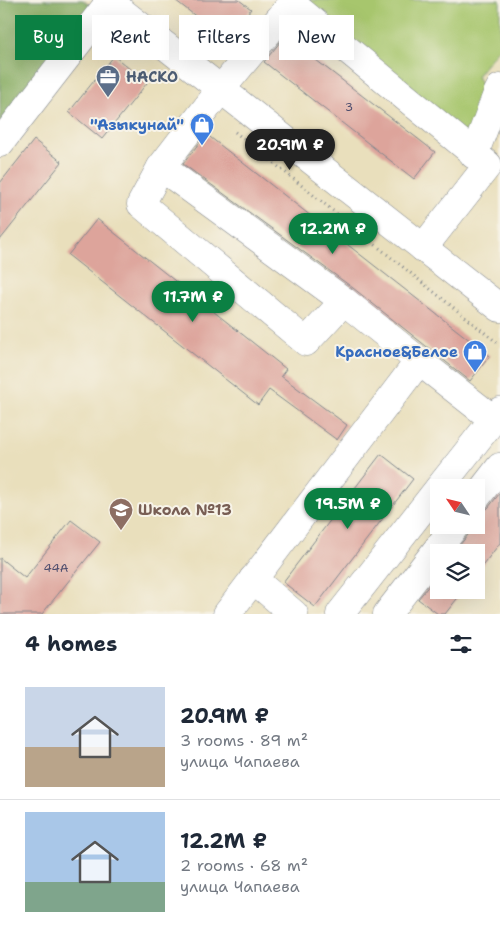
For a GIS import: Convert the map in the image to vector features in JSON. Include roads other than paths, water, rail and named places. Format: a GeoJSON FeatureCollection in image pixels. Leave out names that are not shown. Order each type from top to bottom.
{"type":"FeatureCollection","features":[{"type":"Feature","properties":{"kind":"street"},"geometry":{"type":"LineString","coordinates":[[0,143],[109,1],[500,308]]}},
{"type":"Feature","properties":{"kind":"street"},"geometry":{"type":"LineString","coordinates":[[344,301],[306,342],[141,204],[161,167],[221,90],[294,2],[487,165]]}},
{"type":"Feature","properties":{"kind":"street"},"geometry":{"type":"LineString","coordinates":[[423,248],[487,165],[497,94],[500,88]]}},
{"type":"Feature","properties":{"kind":"street"},"geometry":{"type":"LineString","coordinates":[[161,167],[344,301],[419,361],[497,415],[446,479]]}},
{"type":"Feature","properties":{"kind":"street"},"geometry":{"type":"LineString","coordinates":[[227,614],[419,361]]}},
{"type":"Feature","properties":{"kind":"street"},"geometry":{"type":"LineString","coordinates":[[485,486],[500,467]]}},
{"type":"Feature","properties":{"kind":"street"},"geometry":{"type":"LineString","coordinates":[[382,614],[348,604],[430,499]]}},
{"type":"Feature","properties":{"kind":"street"},"geometry":{"type":"LineString","coordinates":[[387,614],[449,534]]}},
{"type":"Feature","properties":{"kind":"street"},"geometry":{"type":"LineString","coordinates":[[254,579],[294,614]]}},
{"type":"Feature","properties":{"kind":"place","name":"НАСКО"},"geometry":{"type":"Point","coordinates":[108,98]}},
{"type":"Feature","properties":{"kind":"place","name":"\"Азыкунай\""},"geometry":{"type":"Point","coordinates":[202,146]}},
{"type":"Feature","properties":{"kind":"place","name":"Красное&Белое"},"geometry":{"type":"Point","coordinates":[475,373]}},
{"type":"Feature","properties":{"kind":"place","name":"Школа №13"},"geometry":{"type":"Point","coordinates":[121,531]}}]}
